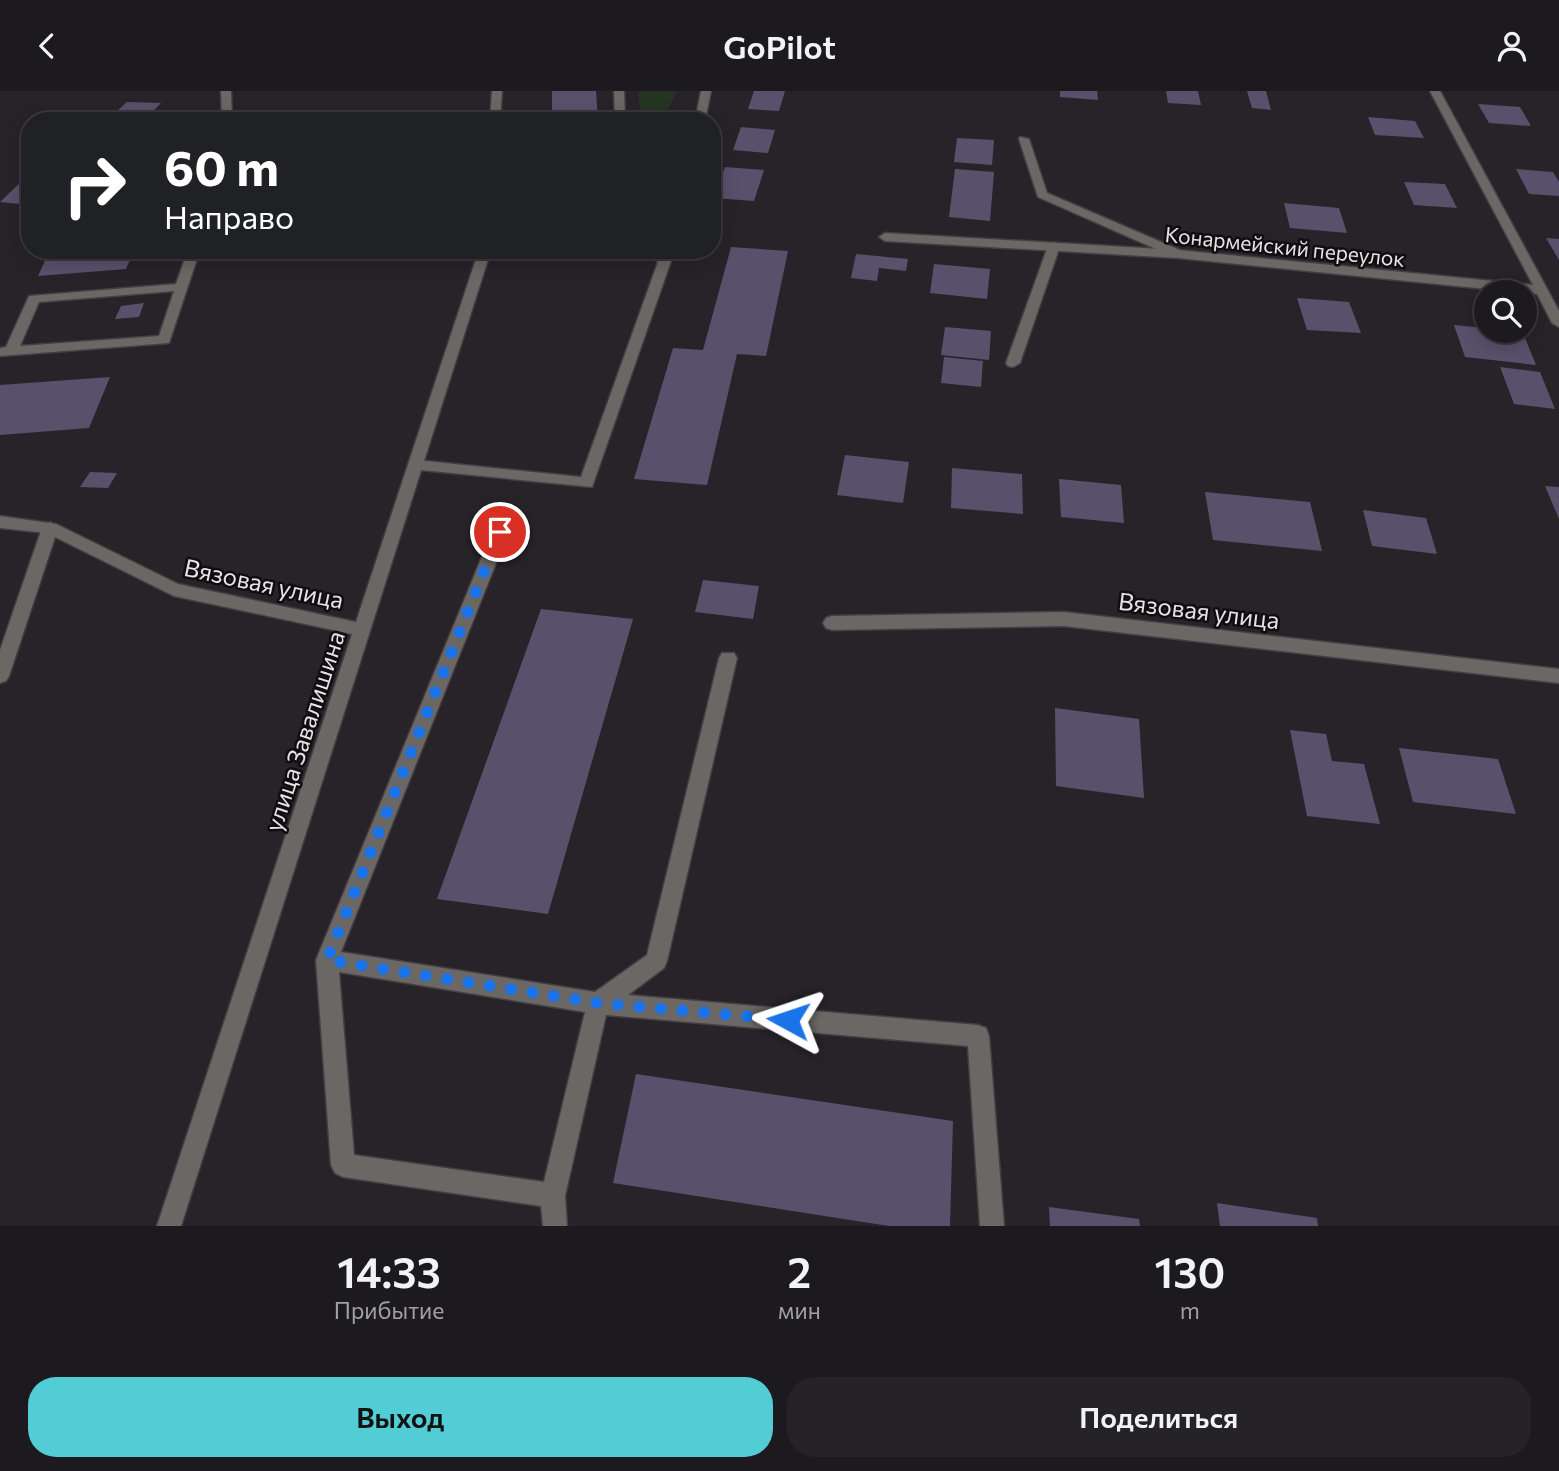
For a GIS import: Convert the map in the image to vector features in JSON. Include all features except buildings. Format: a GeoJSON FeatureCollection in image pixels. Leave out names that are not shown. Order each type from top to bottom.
{"type":"FeatureCollection","features":[{"type":"Feature","properties":{"kind":"street"},"geometry":{"type":"LineString","coordinates":[[226,91],[227,112]]}},
{"type":"Feature","properties":{"kind":"street"},"geometry":{"type":"LineString","coordinates":[[496,112],[497,91]]}},
{"type":"Feature","properties":{"kind":"street"},"geometry":{"type":"LineString","coordinates":[[619,91],[620,112]]}},
{"type":"Feature","properties":{"kind":"street"},"geometry":{"type":"LineString","coordinates":[[702,112],[706,91]]}},
{"type":"Feature","properties":{"kind":"street"},"geometry":{"type":"LineString","coordinates":[[1435,91],[1559,323]]}},
{"type":"Feature","properties":{"kind":"street"},"geometry":{"type":"LineString","coordinates":[[1024,139],[1042,195],[1178,254]]}},
{"type":"Feature","properties":{"kind":"street","name":"Конармейский переулок"},"geometry":{"type":"LineString","coordinates":[[886,237],[1178,254],[1540,290]]}},
{"type":"Feature","properties":{"kind":"street"},"geometry":{"type":"LineString","coordinates":[[1013,363],[1054,246]]}},
{"type":"Feature","properties":{"kind":"street"},"geometry":{"type":"LineString","coordinates":[[6,352],[164,340],[191,259]]}},
{"type":"Feature","properties":{"kind":"street","name":"улица Завалишина"},"geometry":{"type":"LineString","coordinates":[[169,1226],[482,259]]}},
{"type":"Feature","properties":{"kind":"street"},"geometry":{"type":"LineString","coordinates":[[416,465],[587,483],[665,261],[662,259]]}},
{"type":"Feature","properties":{"kind":"street"},"geometry":{"type":"LineString","coordinates":[[6,352],[34,299],[181,287]]}},
{"type":"Feature","properties":{"kind":"street"},"geometry":{"type":"LineString","coordinates":[[508,513],[327,960],[343,1165],[553,1196]]}},
{"type":"Feature","properties":{"kind":"street","name":"Вязовая улица"},"geometry":{"type":"LineString","coordinates":[[0,522],[50,528],[174,590],[363,630]]}},
{"type":"Feature","properties":{"kind":"street"},"geometry":{"type":"LineString","coordinates":[[0,676],[50,528]]}},
{"type":"Feature","properties":{"kind":"street","name":"Вязовая улица"},"geometry":{"type":"LineString","coordinates":[[832,623],[1065,619],[1559,676]]}},
{"type":"Feature","properties":{"kind":"street"},"geometry":{"type":"LineString","coordinates":[[555,1226],[553,1196],[598,1003],[656,961],[727,658]]}},
{"type":"Feature","properties":{"kind":"street"},"geometry":{"type":"LineString","coordinates":[[327,960],[598,1003],[978,1036],[992,1226]]}},
{"type":"Feature","properties":{"kind":"green space"},"geometry":{"type":"Polygon","coordinates":[[[638,91],[677,91],[666,112],[640,112],[638,91]]]}},
{"type":"Feature","properties":{"kind":"route"},"geometry":{"type":"LineString","coordinates":[[500,532],[327,960],[598,1003],[788,1020]]}}]}
